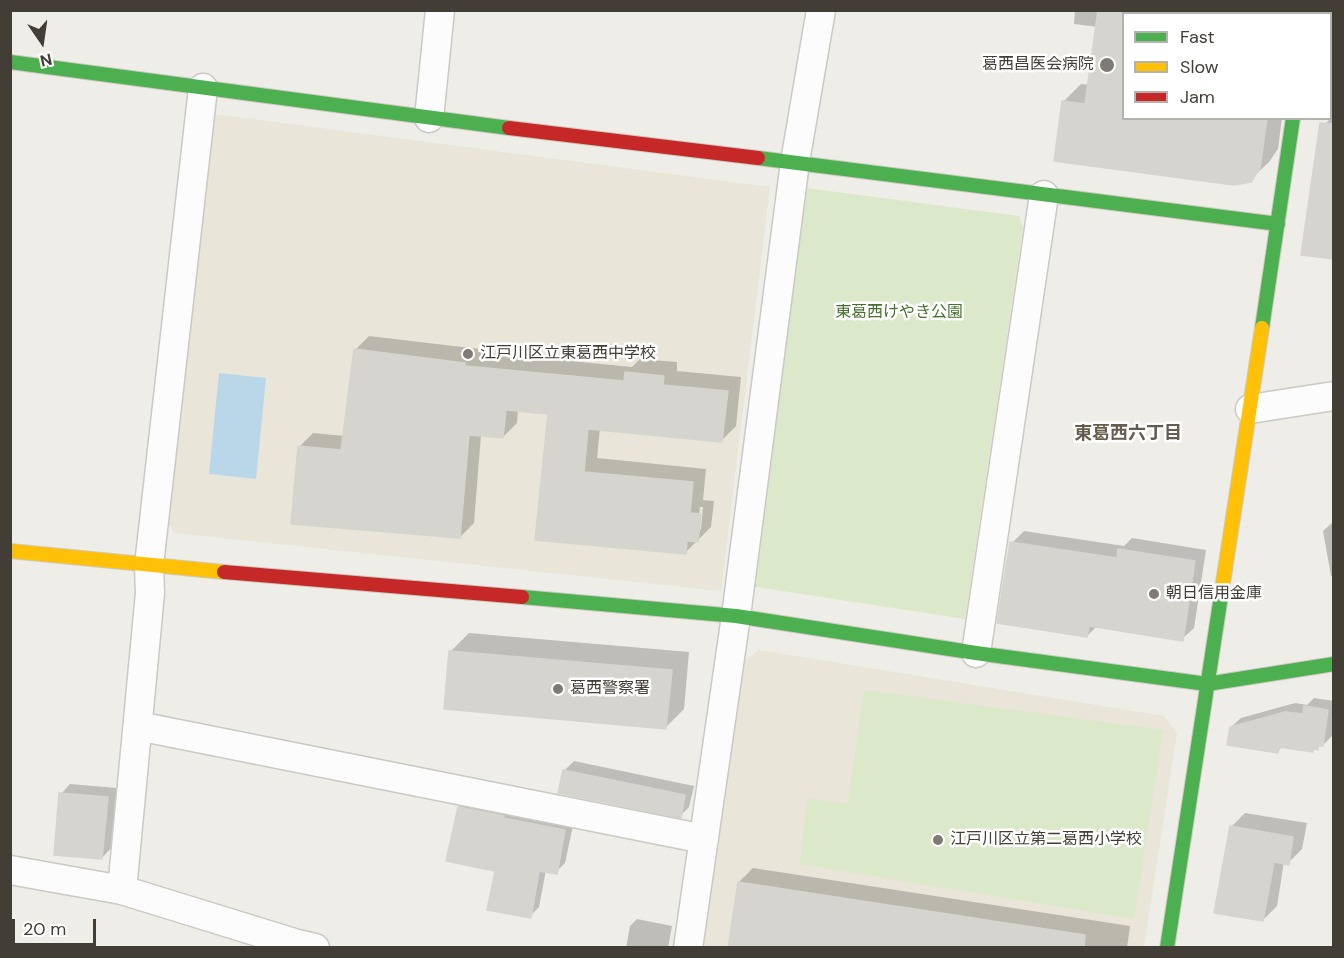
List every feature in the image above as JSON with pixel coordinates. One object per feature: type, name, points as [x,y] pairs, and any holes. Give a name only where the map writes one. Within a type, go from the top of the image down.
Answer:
[{"type":"street","points":[[429,117],[440,10]]},
{"type":"street","points":[[688,948],[736,616],[795,162],[821,10]]},
{"type":"street","points":[[10,62],[1278,224]]},
{"type":"street","points":[[122,890],[150,594],[149,565],[203,88]]},
{"type":"street","points":[[1167,948],[1293,120]]},
{"type":"street","points":[[976,653],[1044,195]]},
{"type":"street","points":[[1250,409],[1334,396]]},
{"type":"street","points":[[10,551],[736,616],[976,653],[1207,684],[1334,664]]},
{"type":"street","points":[[138,726],[704,839]]},
{"type":"street","points":[[10,870],[122,890],[301,946]]},
{"type":"shaded area","name":"江戸川区立東葛西中学校","points":[[214,114],[770,187],[721,591],[175,533],[166,521]]},
{"type":"shaded area","name":"江戸川区立第二葛西小学校","points":[[759,650],[1164,716],[1177,733],[1144,947],[698,948],[744,661]]},
{"type":"green space","name":"東葛西けやき公園","points":[[806,188],[1019,216],[1023,227],[965,619],[750,586]]},
{"type":"green space","points":[[864,690],[1163,730],[1134,919],[800,864],[807,799],[848,803]]},
{"type":"water","points":[[219,373],[266,378],[256,479],[209,474]]},
{"type":"building","name":"葛西昌医会病院","points":[[1098,10],[1124,10],[1122,12],[1122,120],[1267,120],[1260,168],[1251,182],[1234,185],[1054,161],[1062,101],[1085,104]]},
{"type":"building","points":[[1320,123],[1334,124],[1334,259],[1301,255]]},
{"type":"building","points":[[354,349],[465,363],[465,366],[624,381],[625,372],[664,376],[663,385],[728,391],[722,442],[588,429],[584,472],[693,482],[690,513],[701,514],[698,542],[687,541],[686,554],[535,540],[548,414],[506,410],[503,438],[469,435],[460,538],[291,524],[298,446],[341,450]]},
{"type":"building","points":[[1010,542],[1117,558],[1118,549],[1195,561],[1183,641],[1089,626],[1087,637],[997,623]]},
{"type":"building","name":"葛西警察署","points":[[449,651],[672,670],[666,729],[444,709]]},
{"type":"building","points":[[1304,706],[1328,710],[1323,746],[1318,746],[1318,750],[1313,749],[1313,752],[1279,747],[1278,753],[1227,745],[1230,727],[1285,712],[1303,714]]},
{"type":"building","points":[[563,770],[685,795],[681,818],[558,793]]},
{"type":"building","points":[[59,793],[108,797],[102,859],[54,855]]},
{"type":"building","points":[[458,807],[565,830],[557,874],[539,871],[531,918],[487,910],[495,871],[446,861]]},
{"type":"building","points":[[1230,826],[1293,837],[1289,865],[1274,862],[1263,921],[1214,913]]},
{"type":"building","points":[[738,882],[1085,935],[1084,948],[728,948]]},
{"type":"traffic: fast","points":[[10,62],[509,128]]},
{"type":"traffic: fast","points":[[1262,328],[1293,120]]},
{"type":"traffic: fast","points":[[758,158],[1278,224]]},
{"type":"traffic: fast","points":[[1167,948],[1223,583]]},
{"type":"traffic: fast","points":[[522,597],[736,616],[976,653],[1207,684],[1334,664]]},
{"type":"traffic: slow","points":[[1223,583],[1262,328]]},
{"type":"traffic: slow","points":[[10,551],[224,572]]},
{"type":"traffic: jam","points":[[509,128],[758,158]]},
{"type":"traffic: jam","points":[[224,572],[522,597]]},
{"type":"place","name":"葛西昌医会病院","points":[[1107,65]]},
{"type":"place","name":"江戸川区立東葛西中学校","points":[[468,354]]},
{"type":"place","name":"朝日信用金庫","points":[[1154,594]]},
{"type":"place","name":"葛西警察署","points":[[558,689]]},
{"type":"place","name":"江戸川区立第二葛西小学校","points":[[938,840]]},
{"type":"district","name":"東葛西六丁目","points":[[1128,434]]}]
